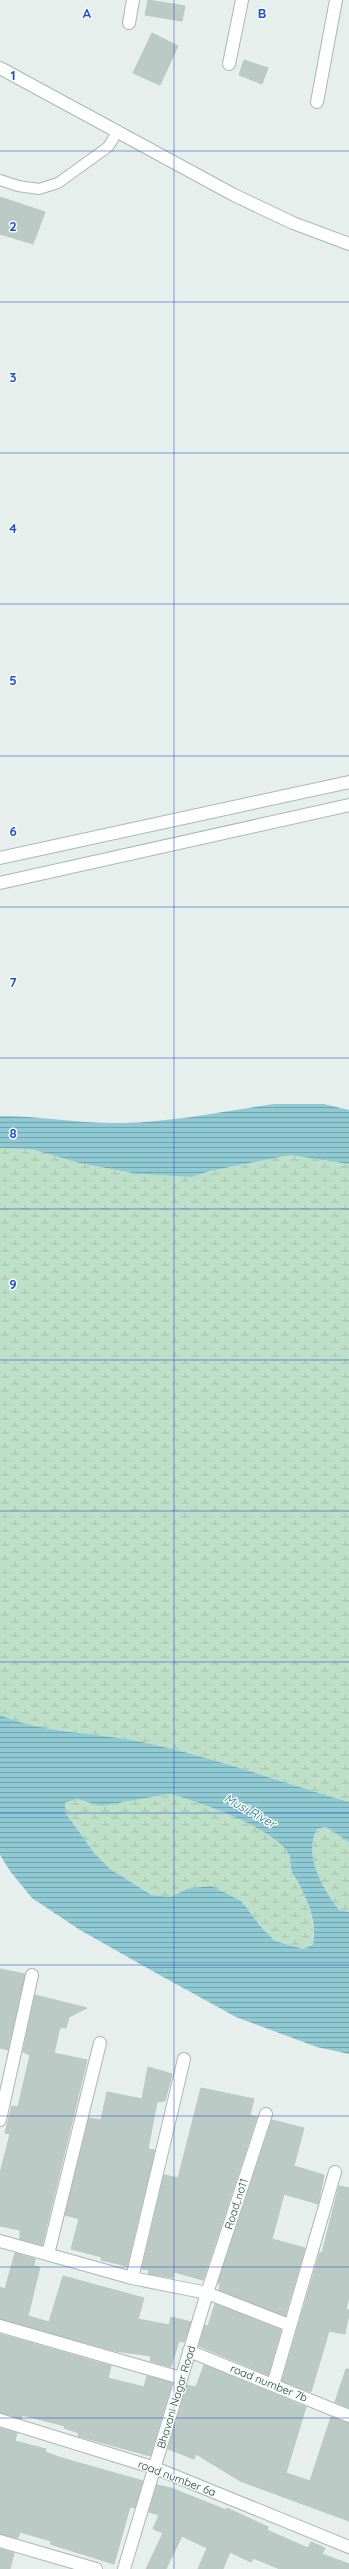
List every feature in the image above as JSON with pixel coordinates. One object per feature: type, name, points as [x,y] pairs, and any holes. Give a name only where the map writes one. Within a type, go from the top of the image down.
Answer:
[{"type":"street","points":[[129,23],[133,0]]},
{"type":"street","points":[[229,64],[242,0]]},
{"type":"street","points":[[317,102],[336,0]]},
{"type":"street","points":[[0,68],[118,131],[159,156],[263,209],[293,223],[349,244]]},
{"type":"street","points":[[0,858],[349,782]]},
{"type":"street","points":[[0,883],[349,805]]},
{"type":"street","points":[[0,2120],[32,1975]]},
{"type":"street","points":[[48,2254],[100,2043]]},
{"type":"street","points":[[132,2278],[184,2059]]},
{"type":"street","name":"Road,.no11","points":[[206,2293],[266,2114]]},
{"type":"street","points":[[273,2385],[289,2325],[335,2172]]},
{"type":"street","points":[[0,2241],[132,2278],[206,2293],[289,2325]]},
{"type":"street","name":"Bhavani Nagar Road","points":[[124,2569],[206,2293]]},
{"type":"street","points":[[0,2326],[181,2378]]},
{"type":"street","name":"road number 7b","points":[[189,2351],[349,2416]]},
{"type":"street","name":"road number 6a","points":[[0,2420],[155,2468],[349,2548]]},
{"type":"street","points":[[0,2541],[96,2569]]},
{"type":"lane","points":[[0,180],[18,186],[39,189],[58,183],[108,147],[118,131]]},
{"type":"green space","points":[[0,1148],[31,1149],[79,1163],[138,1174],[192,1177],[210,1171],[290,1155],[349,1164],[349,1802],[221,1762],[168,1748],[124,1739],[35,1726],[0,1715]]},
{"type":"green space","points":[[170,1794],[216,1809],[252,1825],[280,1844],[289,1854],[292,1871],[308,1904],[312,1919],[314,1935],[313,1943],[304,1949],[275,1941],[262,1928],[241,1901],[187,1889],[171,1898],[153,1895],[110,1869],[93,1853],[65,1812],[65,1803],[77,1799],[101,1806]]},
{"type":"green space","points":[[326,1827],[349,1842],[349,1912],[339,1910],[333,1902],[321,1882],[314,1861],[312,1850],[313,1839],[317,1829]]},
{"type":"water","points":[[274,1104],[324,1104],[349,1110],[349,1164],[290,1155],[210,1171],[192,1177],[138,1174],[79,1163],[31,1149],[0,1148],[0,1116],[122,1123],[160,1121]]},
{"type":"water","name":"Musi River","points":[[0,1715],[35,1726],[124,1739],[168,1748],[221,1762],[349,1802],[349,1842],[326,1827],[317,1829],[313,1839],[312,1850],[321,1882],[339,1910],[349,1912],[349,2054],[317,2047],[236,2017],[80,1930],[32,1898],[10,1871],[0,1855]],"holes":[[[170,1794],[216,1809],[252,1825],[280,1844],[289,1854],[292,1871],[302,1889],[311,1912],[314,1927],[313,1944],[304,1949],[275,1941],[262,1928],[241,1901],[211,1886],[187,1889],[171,1897],[152,1895],[110,1869],[94,1853],[65,1812],[65,1803],[77,1799],[101,1806]]]},
{"type":"building","points":[[148,0],[185,6],[182,21],[145,15]]},
{"type":"building","points":[[152,33],[178,46],[160,85],[133,73]]},
{"type":"building","points":[[244,60],[268,68],[262,84],[239,75]]},
{"type":"building","points":[[0,197],[45,212],[33,244],[0,234]]},
{"type":"building","points":[[0,1969],[25,1974],[8,2050],[0,2048]]},
{"type":"building","points":[[35,1995],[87,2008],[69,2017],[66,2028],[60,2027],[54,2053],[87,2060],[42,2245],[20,2239],[20,2230],[0,2226],[0,2173],[10,2134],[5,2133],[12,2106],[18,2107],[30,2055],[23,2052]]},
{"type":"building","points":[[148,2067],[172,2074],[165,2101],[157,2102],[148,2149],[155,2150],[127,2266],[101,2260],[102,2257],[71,2249],[79,2219],[65,2215],[89,2118],[101,2120],[107,2092],[142,2099]]},
{"type":"building","points":[[201,2088],[254,2099],[250,2115],[257,2117],[203,2280],[174,2272],[173,2278],[148,2274],[149,2270],[142,2269],[164,2175],[178,2178]]},
{"type":"building","points":[[272,2120],[304,2128],[294,2166],[324,2175],[318,2204],[284,2194],[272,2239],[305,2248],[285,2316],[219,2290],[220,2284],[218,2283]]},
{"type":"building","points":[[339,2186],[349,2188],[349,2297],[346,2309],[349,2310],[349,2314],[345,2334],[329,2331],[311,2392],[282,2381],[320,2252],[322,2253]]},
{"type":"building","points":[[15,2253],[35,2259],[34,2266],[40,2267],[28,2316],[49,2322],[63,2276],[144,2298],[138,2319],[169,2325],[171,2317],[191,2322],[184,2342],[179,2341],[171,2367],[150,2361],[151,2356],[115,2351],[0,2319],[0,2287],[5,2289]]},
{"type":"building","points":[[215,2304],[281,2330],[268,2375],[199,2346],[205,2325],[208,2326]]},
{"type":"building","points":[[0,2334],[111,2366],[108,2378],[144,2387],[147,2376],[172,2383],[150,2456],[78,2436],[79,2433],[64,2428],[65,2426],[22,2415],[21,2419],[0,2413]]},
{"type":"building","points":[[204,2365],[306,2407],[286,2473],[310,2481],[331,2417],[349,2423],[349,2521],[240,2481],[196,2454],[194,2459],[168,2449],[187,2385],[196,2387]]},
{"type":"building","points":[[346,2369],[349,2369],[349,2408],[335,2402]]},
{"type":"building","points":[[0,2428],[17,2433],[15,2441],[46,2449],[45,2452],[62,2458],[143,2481],[135,2508],[130,2507],[114,2564],[50,2544],[51,2541],[20,2532],[18,2538],[0,2534]]},
{"type":"building","points":[[157,2485],[171,2488],[226,2510],[227,2508],[268,2527],[267,2530],[308,2548],[311,2542],[325,2548],[322,2554],[349,2564],[349,2569],[280,2569],[253,2558],[251,2562],[230,2552],[223,2569],[198,2569],[207,2548],[182,2536],[166,2569],[146,2569],[163,2533],[153,2529],[159,2515],[149,2512]]},
{"type":"building","points":[[0,2549],[14,2553],[10,2569],[0,2569]]}]
